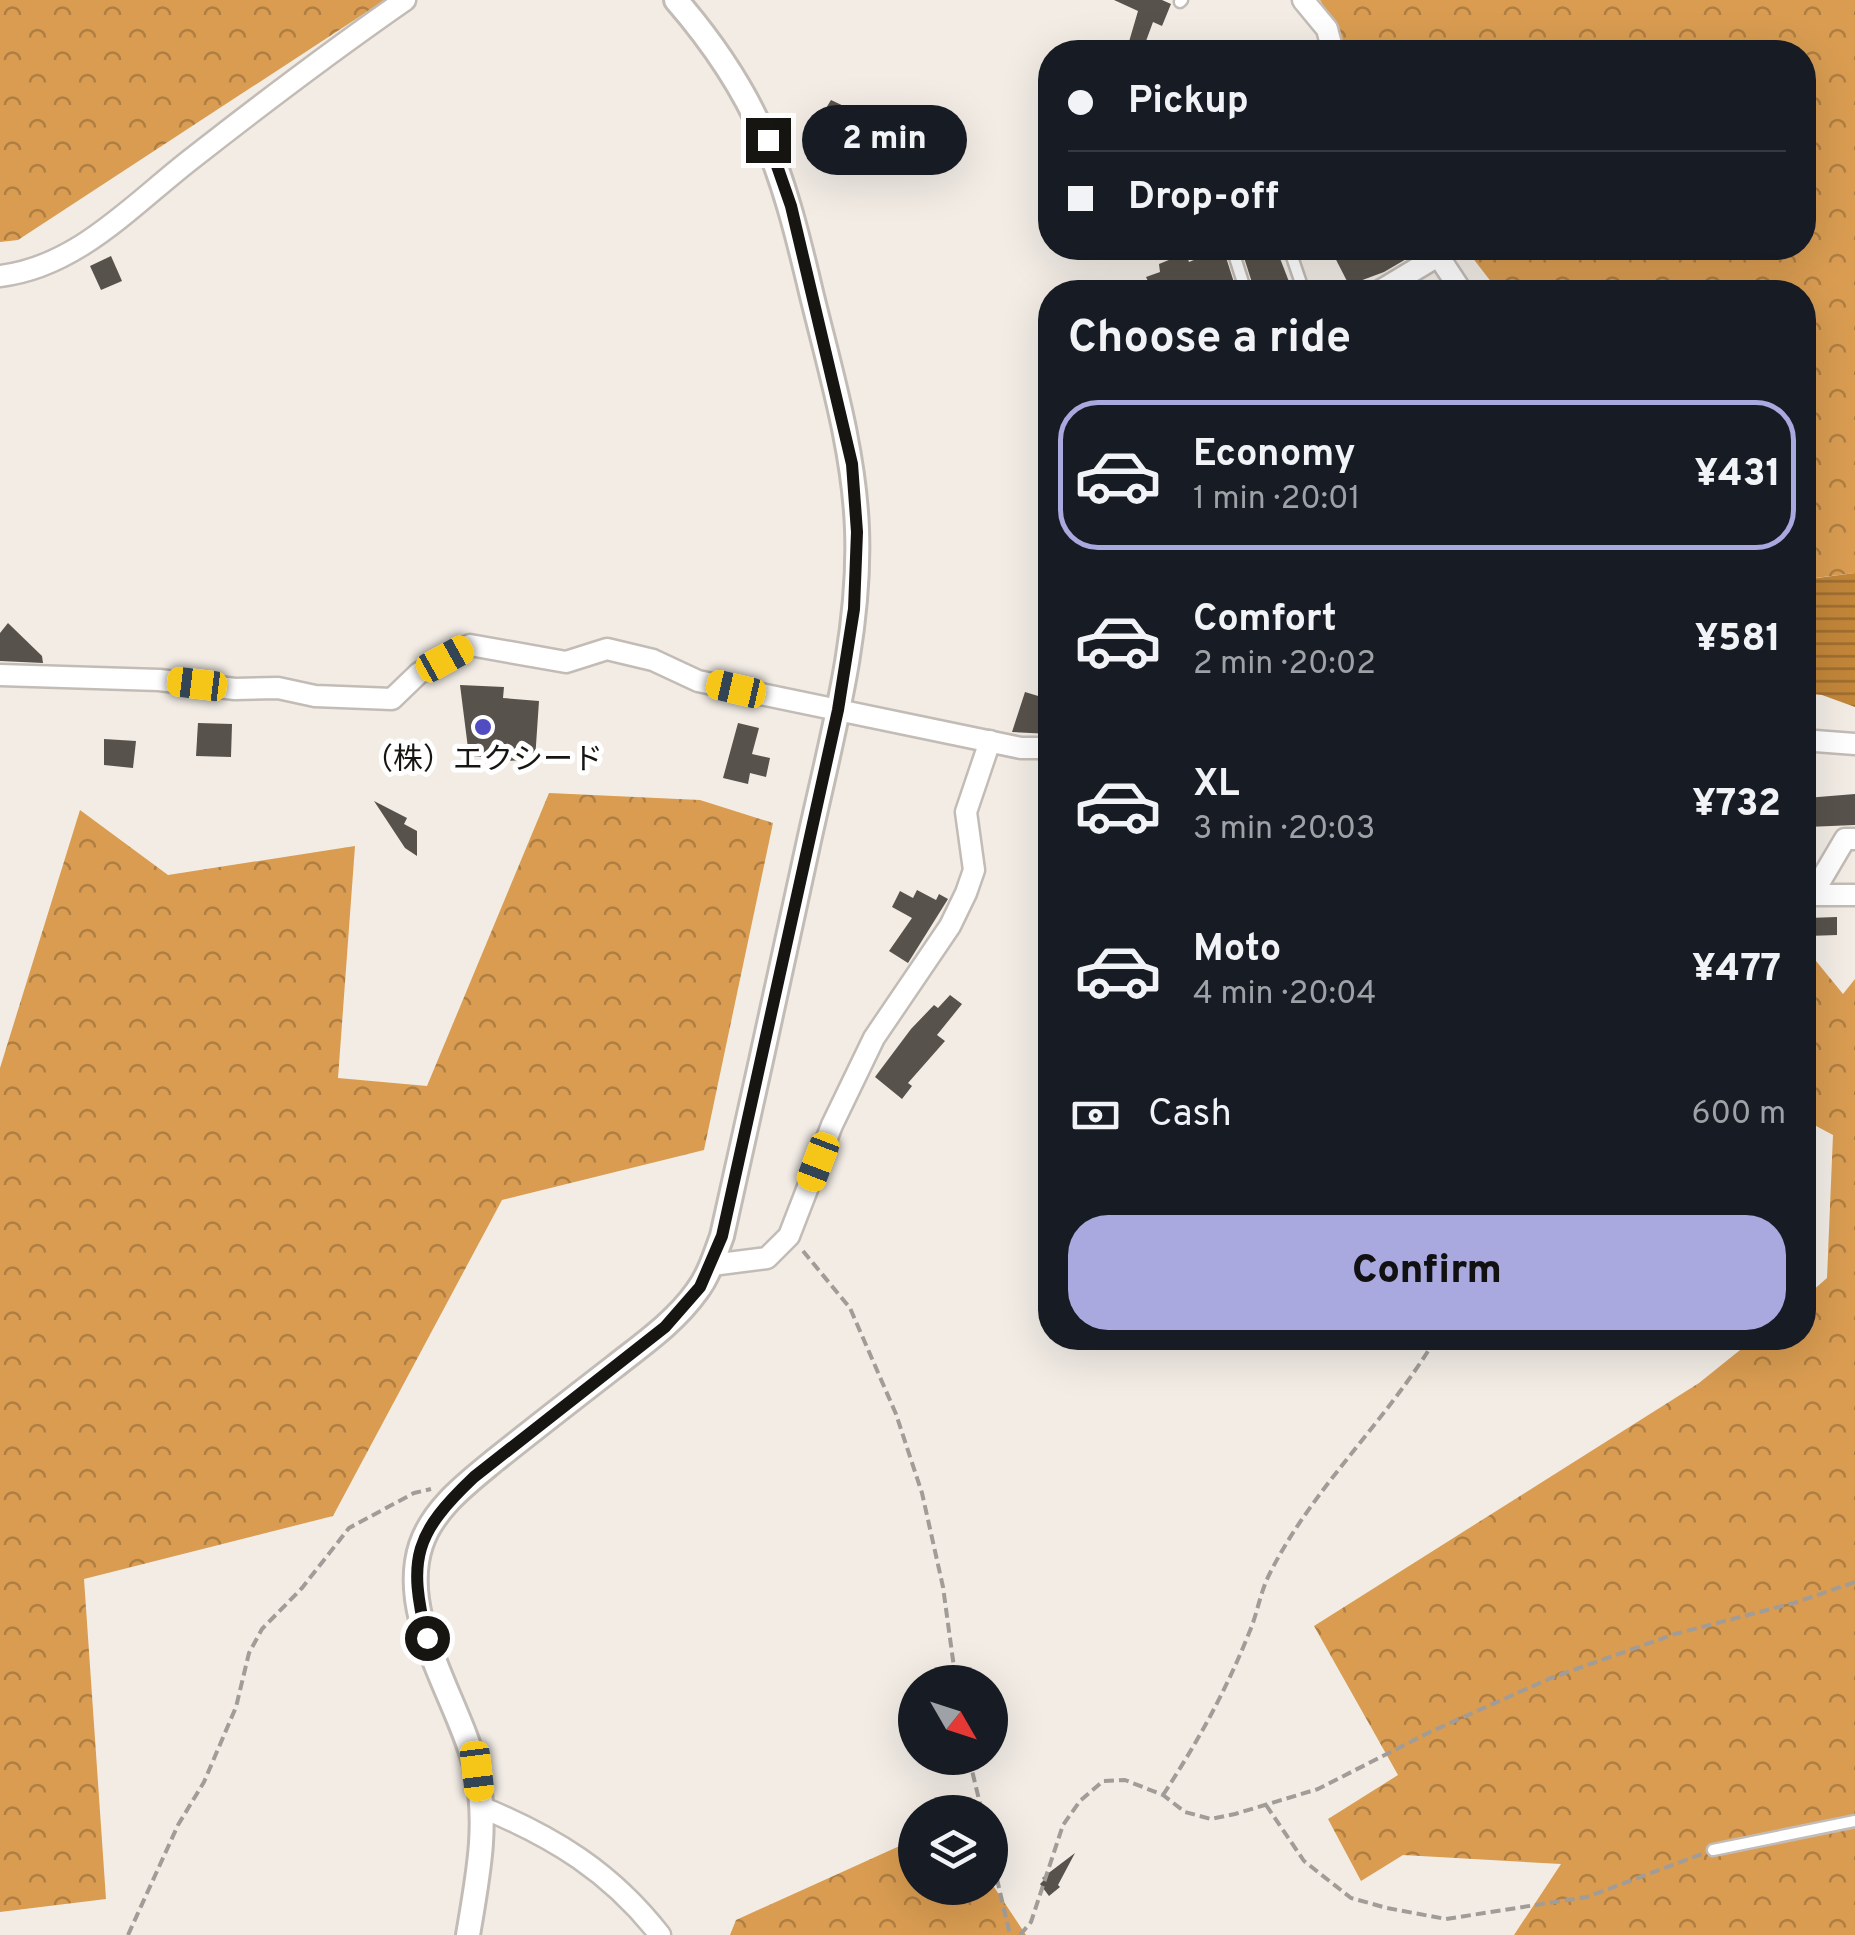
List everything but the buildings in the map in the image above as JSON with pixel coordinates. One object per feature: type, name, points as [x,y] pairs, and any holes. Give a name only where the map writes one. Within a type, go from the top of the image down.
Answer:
[{"type":"street","points":[[0,276],[28,272],[72,254],[196,155],[405,0]]},
{"type":"street","points":[[468,1935],[482,1844],[477,1771],[427,1638],[416,1577],[419,1549],[427,1529],[448,1502],[474,1477],[665,1327],[700,1287],[712,1265],[722,1236],[838,710],[854,609],[857,532],[852,464],[791,206],[768,140],[743,89],[711,40],[676,0]]},
{"type":"street","points":[[1303,0],[1327,30],[1330,40]]},
{"type":"street","points":[[1395,280],[1424,260]]},
{"type":"street","points":[[0,674],[159,680],[235,689],[278,688],[314,696],[392,699],[420,673],[470,645],[566,662],[606,649],[653,660],[698,680],[990,742],[1038,748]]},
{"type":"street","points":[[1816,741],[1855,744]]},
{"type":"street","points":[[712,1265],[768,1258],[790,1236],[832,1126],[874,1038],[950,926],[966,894],[974,870],[966,812],[990,742]]},
{"type":"street","points":[[1816,888],[1845,838],[1855,839]]},
{"type":"street","points":[[1816,895],[1855,895]]},
{"type":"street","points":[[481,1807],[532,1828],[582,1859],[632,1900],[660,1935]]},
{"type":"lane","points":[[1713,1850],[1855,1821]]},
{"type":"path","points":[[790,1236],[850,1308],[896,1414],[922,1493],[943,1587],[954,1665]]},
{"type":"path","points":[[1163,1795],[1205,1730],[1250,1631],[1268,1577],[1310,1508],[1428,1350]]},
{"type":"path","points":[[128,1935],[178,1825],[204,1782],[236,1707],[249,1653],[262,1629],[302,1588],[349,1528],[414,1493],[474,1477]]},
{"type":"path","points":[[1020,1935],[1031,1922],[1063,1824],[1103,1781],[1125,1780],[1163,1795],[1184,1812],[1210,1819],[1266,1805],[1318,1789],[1430,1732],[1551,1678],[1675,1634],[1794,1603],[1855,1582]]},
{"type":"path","points":[[1266,1805],[1304,1861],[1352,1898],[1446,1919],[1587,1897],[1713,1850]]},
{"type":"path","points":[[1003,1905],[1010,1935]]},
{"type":"green space","points":[[0,0],[385,0],[18,240],[0,242]]},
{"type":"green space","points":[[1320,0],[1855,0],[1855,573],[1816,578],[1816,280],[1490,280],[1474,260],[1816,260],[1816,40],[1342,40]]},
{"type":"green space","points":[[549,793],[700,800],[773,823],[704,1150],[502,1200],[333,1516],[84,1579],[106,1899],[0,1912],[0,1068],[80,810],[168,875],[355,846],[338,1078],[427,1086]]},
{"type":"green space","points":[[1816,961],[1843,994],[1855,979],[1855,1935],[1514,1935],[1561,1864],[1403,1855],[1361,1881],[1328,1819],[1398,1775],[1314,1626],[1699,1383],[1740,1350],[1816,1350],[1816,1288],[1827,1278],[1833,1135],[1816,1126]]},
{"type":"green space","points":[[898,1847],[898,1905],[1006,1905],[1026,1935],[730,1935],[736,1920]]},
{"type":"shaded area","points":[[1855,573],[1855,707],[1816,694],[1816,578]]},
{"type":"place","name":"（株）エクシード","points":[[483,727]]},
{"type":"route","points":[[427,1638],[416,1577],[419,1549],[427,1529],[474,1477],[665,1327],[700,1287],[722,1236],[838,710],[854,609],[857,532],[852,464],[791,206],[768,140]]}]
